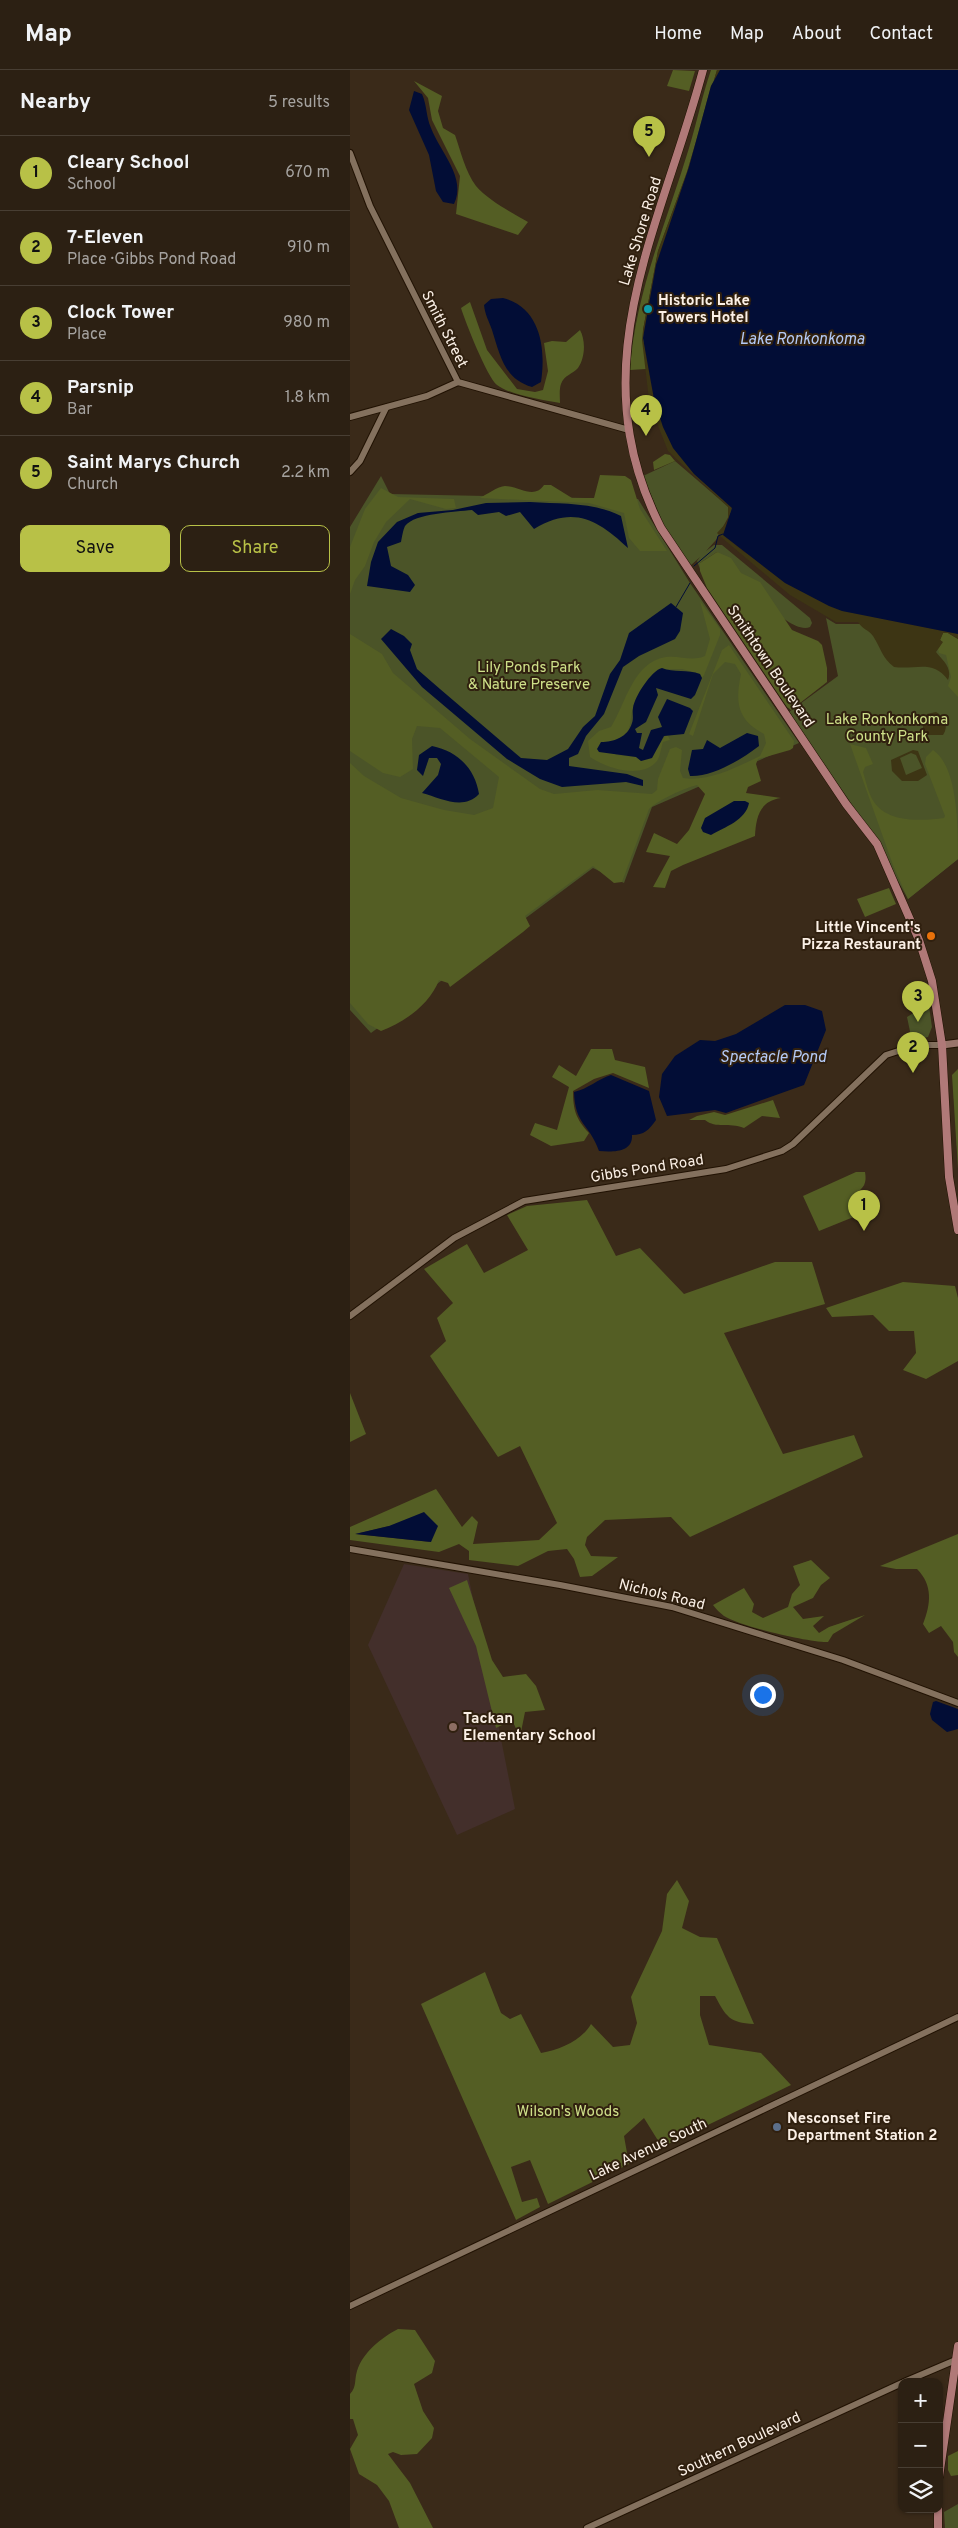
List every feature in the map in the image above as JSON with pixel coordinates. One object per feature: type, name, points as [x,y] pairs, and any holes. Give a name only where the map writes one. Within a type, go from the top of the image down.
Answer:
[{"type":"main road","name":"Lake Shore Road","points":[[630,314],[661,204],[689,124],[703,70]]},
{"type":"main road","name":"Smithtown Boulevard","points":[[630,314],[625,373],[629,430],[646,498],[661,528],[846,804],[877,844],[900,892],[927,962],[932,981],[942,1045],[949,1177],[958,1230]]},
{"type":"main road","points":[[942,1045],[958,1044]]},
{"type":"main road","points":[[940,2468],[958,2346]]},
{"type":"main road","points":[[938,2513],[938,2528]]},
{"type":"street","name":"Smith Street","points":[[350,153],[370,206],[458,382],[629,430]]},
{"type":"street","points":[[350,416],[427,396],[458,382]]},
{"type":"street","points":[[350,472],[360,461],[386,408]]},
{"type":"street","name":"Gibbs Pond Road","points":[[350,1316],[454,1238],[524,1201],[726,1169],[782,1151],[793,1144],[886,1055],[917,1045],[942,1045]]},
{"type":"street","name":"Nichols Road","points":[[350,1549],[560,1585],[672,1607],[843,1660],[958,1703]]},
{"type":"street","name":"Lake Avenue South","points":[[350,2306],[958,2017]]},
{"type":"street","name":"Southern Boulevard","points":[[913,2378],[957,2360]]},
{"type":"street","name":"Southern Boulevard","points":[[588,2528],[898,2384]]},
{"type":"shaded area","name":"Tackan Elementary School","points":[[404,1564],[468,1574],[515,1809],[457,1835],[368,1645]]},
{"type":"green space","points":[[673,70],[695,71],[689,91],[667,86]]},
{"type":"green space","points":[[711,70],[717,70],[687,172],[658,251],[643,330],[646,369],[630,370],[633,341],[645,285],[689,148]]},
{"type":"green space","points":[[414,81],[442,96],[438,111],[443,128],[455,135],[466,168],[476,186],[494,201],[528,222],[518,235],[456,214],[460,176],[432,120],[428,98]]},
{"type":"green space","points":[[470,302],[487,350],[517,389],[535,392],[543,390],[548,371],[544,343],[552,341],[566,342],[580,330],[584,344],[582,359],[578,368],[562,381],[560,403],[518,394],[497,385],[482,361],[461,308]]},
{"type":"green space","points":[[665,454],[670,455],[675,461],[654,470],[653,462]]},
{"type":"green space","points":[[675,461],[732,510],[716,540],[706,551],[714,545],[722,545],[810,618],[812,623],[810,627],[800,627],[788,622],[775,612],[717,552],[700,563],[700,569],[697,561],[700,557],[690,566],[664,525],[643,476]]},
{"type":"green space","points":[[600,475],[625,476],[631,480],[640,509],[667,551],[640,551],[629,538],[624,513],[589,503],[480,498],[502,486],[531,492],[540,489],[544,485],[551,485],[572,498],[594,498]]},
{"type":"green space","name":"Lily Ponds Park & Nature Preserve","points":[[381,476],[390,494],[638,499],[690,583],[799,743],[652,807],[624,883],[593,868],[371,1033],[350,1010],[350,527]]},
{"type":"green space","points":[[381,488],[398,497],[454,499],[456,508],[446,509],[410,499],[386,522],[374,542],[365,566],[355,580],[350,594],[350,547],[365,509]]},
{"type":"green space","points":[[717,552],[731,558],[741,573],[760,582],[792,630],[818,641],[822,645],[827,668],[827,682],[791,710],[787,707],[707,588],[700,571],[700,563]]},
{"type":"green space","points":[[700,601],[720,629],[720,635],[702,678],[700,674],[682,669],[658,669],[645,685],[635,702],[627,733],[606,742],[616,755],[636,757],[641,761],[652,758],[667,734],[670,740],[663,742],[657,761],[650,767],[633,771],[614,768],[590,757],[588,741],[599,731],[611,727],[632,685],[646,667],[655,660],[666,657],[700,658],[705,656],[710,639]]},
{"type":"green space","name":"Lake Ronkonkoma County Park","points":[[826,618],[836,624],[870,624],[937,643],[958,663],[958,859],[908,899],[870,831],[789,712],[838,676]]},
{"type":"green space","points":[[943,633],[948,633],[958,639],[958,697],[948,686],[951,677],[946,655],[939,653],[938,649],[942,642],[940,640]]},
{"type":"green space","points":[[350,634],[382,654],[393,673],[470,739],[540,789],[554,794],[597,790],[652,794],[657,790],[658,779],[670,749],[676,747],[682,750],[680,771],[683,778],[693,779],[713,776],[760,756],[766,743],[764,734],[748,723],[740,709],[738,693],[741,674],[735,664],[725,662],[713,674],[693,736],[689,734],[722,650],[729,645],[794,741],[793,748],[790,750],[758,759],[756,764],[761,781],[748,787],[746,793],[781,798],[768,803],[760,811],[756,823],[755,836],[671,871],[665,888],[653,887],[670,856],[646,852],[654,833],[677,844],[689,830],[705,794],[697,785],[659,802],[649,809],[622,882],[614,883],[593,866],[525,916],[530,926],[523,932],[450,987],[448,983],[439,980],[430,997],[416,1011],[399,1023],[381,1031],[368,1024],[350,1003],[350,763],[364,776],[401,798],[444,810],[474,815],[493,808],[499,777],[440,728],[417,726],[412,739],[413,769],[400,777],[383,773],[350,751]]},
{"type":"green space","points":[[850,744],[866,748],[873,764],[865,767],[863,772],[870,795],[880,809],[888,814],[916,820],[944,818],[945,816],[925,764],[926,757],[933,750],[941,758],[952,783],[957,814],[958,859],[908,899],[893,865]]},
{"type":"green space","points":[[889,888],[896,904],[865,917],[857,899]]},
{"type":"green space","points":[[927,992],[932,1027],[928,1037],[912,1041],[907,1017],[920,1009]]},
{"type":"green space","points":[[591,1049],[612,1049],[615,1060],[645,1067],[649,1088],[613,1073],[594,1079],[573,1091],[576,1114],[589,1133],[584,1141],[551,1146],[530,1135],[535,1123],[557,1130],[569,1087],[552,1077],[559,1065],[576,1076]]},
{"type":"green space","points":[[958,1069],[958,1169],[952,1075]]},
{"type":"green space","points":[[773,1100],[780,1118],[762,1116],[744,1128],[733,1125],[718,1125],[705,1120],[689,1120],[714,1112],[725,1115]]},
{"type":"green space","points":[[856,1172],[865,1172],[866,1176],[861,1190],[855,1194],[861,1214],[819,1231],[803,1196]]},
{"type":"green space","points":[[587,1200],[616,1256],[640,1248],[684,1294],[775,1262],[812,1262],[825,1304],[724,1333],[783,1454],[854,1435],[863,1457],[690,1537],[671,1517],[605,1520],[587,1537],[585,1545],[591,1556],[618,1557],[592,1576],[580,1577],[574,1559],[567,1549],[548,1551],[518,1566],[469,1560],[469,1551],[459,1544],[439,1552],[350,1540],[350,1527],[436,1489],[462,1527],[472,1516],[478,1522],[473,1544],[539,1540],[557,1523],[520,1446],[498,1457],[430,1356],[446,1341],[437,1318],[453,1303],[424,1269],[467,1244],[484,1273],[528,1250],[507,1215],[527,1206]],"holes":[[[389,1526],[431,1542],[356,1534]]]},
{"type":"green space","points":[[903,1282],[955,1286],[958,1298],[958,1361],[926,1379],[903,1370],[916,1353],[914,1331],[889,1331],[873,1315],[832,1317],[826,1308]]},
{"type":"green space","points":[[350,1393],[366,1434],[350,1442]]},
{"type":"green space","points":[[958,1534],[958,1657],[954,1652],[953,1642],[941,1626],[929,1633],[923,1624],[928,1609],[929,1595],[926,1582],[917,1569],[896,1569],[880,1566]]},
{"type":"green space","points":[[811,1560],[830,1578],[821,1585],[813,1598],[793,1607],[803,1619],[824,1616],[813,1626],[819,1633],[829,1627],[865,1615],[833,1634],[828,1642],[791,1637],[759,1629],[724,1616],[713,1605],[744,1588],[754,1604],[752,1612],[763,1618],[788,1607],[792,1594],[800,1585],[793,1566]]},
{"type":"green space","points":[[467,1580],[492,1660],[503,1677],[526,1674],[536,1686],[545,1710],[525,1712],[520,1737],[512,1720],[496,1728],[476,1646],[449,1588]]},
{"type":"green space","name":"Wilson's Woods","points":[[677,1880],[689,1901],[682,1928],[700,1937],[717,1938],[754,2024],[739,2022],[729,2017],[715,1996],[700,1996],[700,2015],[709,2045],[761,2053],[791,2085],[662,2147],[644,2118],[624,2136],[629,2164],[548,2204],[530,2160],[511,2167],[522,2202],[537,2198],[540,2207],[516,2220],[421,2004],[485,1972],[501,2013],[510,2019],[521,2014],[541,2053],[570,2043],[582,2035],[591,2024],[613,2047],[630,2045],[637,2023],[631,1997],[662,1931],[667,1894]]},
{"type":"green space","points":[[398,2329],[415,2330],[435,2361],[432,2373],[414,2384],[423,2411],[434,2428],[432,2438],[417,2454],[401,2455],[393,2452],[388,2454],[410,2483],[433,2528],[399,2528],[389,2501],[377,2485],[359,2474],[350,2449],[358,2435],[353,2419],[350,2419],[350,2394],[357,2371],[373,2346]]},
{"type":"green space","points":[[958,2451],[958,2475],[951,2476],[948,2470],[948,2456]]},
{"type":"green space","points":[[958,2504],[958,2528],[945,2528],[944,2512]]},
{"type":"sand","points":[[717,70],[720,70],[714,81]]},
{"type":"sand","points":[[714,81],[695,143],[711,86]]},
{"type":"sand","points":[[695,143],[689,167],[656,265],[643,338],[652,389],[663,427],[704,482],[732,508],[728,520],[728,507],[668,451],[655,418],[653,401],[649,400],[642,340],[658,251],[687,172]]},
{"type":"sand","points":[[727,522],[723,535],[744,552],[873,617],[958,634],[958,639],[948,633],[943,633],[940,640],[943,642],[936,652],[948,667],[948,680],[930,667],[894,667],[884,656],[876,640],[858,622],[836,622],[790,595],[717,533]]},
{"type":"sand","points":[[936,712],[942,716],[945,722],[945,732],[943,735],[927,735],[923,732],[923,719],[927,714]]},
{"type":"sand","points":[[913,750],[918,751],[927,775],[918,781],[902,781],[892,771],[891,760]],"holes":[[[911,753],[916,755],[922,768],[906,775],[900,758]]]},
{"type":"water","name":"Lake Ronkonkoma","points":[[720,70],[958,70],[958,634],[842,611],[785,583],[723,535],[732,508],[694,474],[673,448],[663,427],[654,399],[643,338],[656,265],[689,167],[711,86]]},
{"type":"water","points":[[414,91],[422,94],[431,128],[455,175],[457,194],[454,204],[443,202],[436,191],[429,155],[409,110]]},
{"type":"water","points":[[503,298],[516,303],[526,311],[538,331],[543,356],[541,382],[532,387],[515,378],[504,365],[486,315],[484,305],[491,299]]},
{"type":"water","points":[[530,502],[588,506],[610,511],[621,516],[628,548],[596,523],[585,519],[561,518],[534,529],[520,512],[506,516],[499,512],[478,515],[472,510],[436,514],[417,518],[410,522],[405,526],[401,542],[387,547],[391,566],[408,575],[415,585],[410,592],[367,586],[371,562],[378,542],[397,522],[418,513],[453,510],[486,503]]},
{"type":"water","points":[[671,603],[683,613],[680,631],[675,639],[639,656],[623,667],[604,714],[586,736],[578,754],[569,758],[569,766],[627,774],[643,780],[643,786],[626,782],[562,787],[540,779],[507,759],[422,687],[381,639],[391,629],[404,636],[412,644],[410,650],[417,669],[440,689],[521,758],[547,760],[568,749],[583,727],[595,716],[610,674],[620,660],[629,633]]},
{"type":"water","points":[[662,668],[700,674],[702,678],[695,695],[691,699],[656,688],[658,695],[646,722],[635,729],[637,733],[642,733],[639,748],[643,750],[651,730],[662,727],[658,717],[667,699],[693,711],[684,734],[664,736],[652,758],[641,761],[636,757],[599,752],[597,749],[601,742],[620,738],[630,728],[633,721],[634,703],[640,691],[653,674]]},
{"type":"water","points":[[747,733],[758,736],[759,746],[744,757],[717,771],[699,776],[690,776],[688,769],[692,750],[703,749],[707,740],[720,748]]},
{"type":"water","points":[[432,746],[449,752],[463,762],[473,776],[479,794],[466,802],[452,802],[422,793],[438,775],[441,764],[437,758],[429,758],[423,776],[417,770],[419,755]]},
{"type":"water","points":[[734,801],[749,803],[744,814],[728,826],[711,835],[703,832],[701,828],[705,818]]},
{"type":"water","name":"Spectacle Pond","points":[[785,1005],[805,1005],[822,1011],[826,1030],[804,1085],[726,1113],[715,1110],[667,1116],[659,1097],[662,1074],[675,1056],[700,1040],[715,1041],[736,1034]]},
{"type":"water","points":[[611,1075],[649,1091],[656,1120],[646,1131],[632,1135],[629,1145],[625,1148],[615,1151],[599,1151],[577,1111],[574,1092]]},
{"type":"water","points":[[424,1512],[438,1526],[431,1542],[355,1534],[389,1526]]},
{"type":"water","points":[[936,1701],[958,1709],[958,1729],[947,1732],[932,1720],[930,1714],[933,1702]]},
{"type":"waterway","points":[[694,566],[715,548],[718,536],[723,534]]},
{"type":"waterway","points":[[676,607],[690,583]]},
{"type":"place","name":"Saint Marys Church","points":[[649,157]]},
{"type":"place","name":"Historic Lake Towers Hotel","points":[[648,309]]},
{"type":"place","name":"Parsnip","points":[[646,436]]},
{"type":"place","name":"Little Vincent's Pizza Restaurant","points":[[931,936]]},
{"type":"place","name":"Clock Tower","points":[[918,1022]]},
{"type":"place","name":"7-Eleven","points":[[913,1073]]},
{"type":"place","name":"Cleary School","points":[[864,1231]]},
{"type":"place","name":"Tackan Elementary School","points":[[453,1727]]},
{"type":"place","name":"Nesconset Fire Department Station 2","points":[[777,2127]]}]
